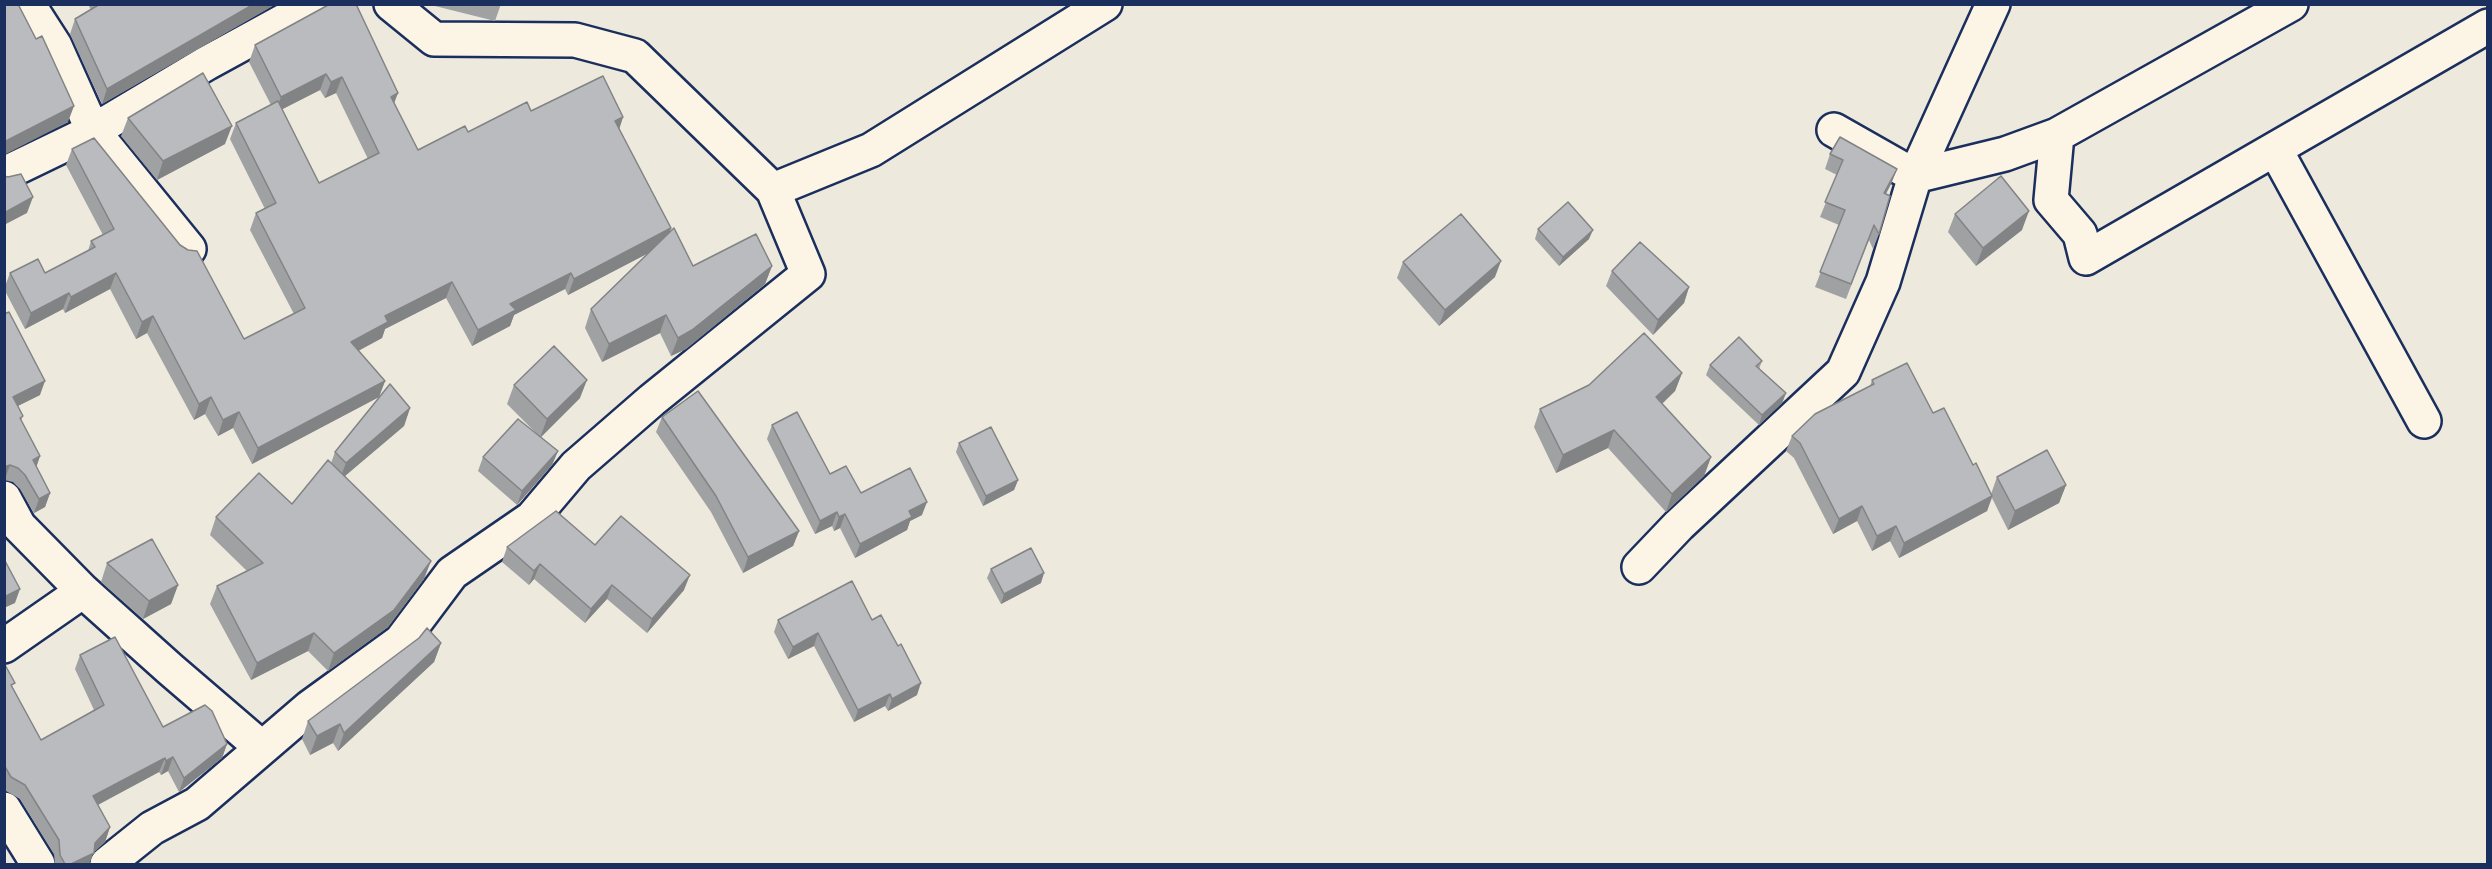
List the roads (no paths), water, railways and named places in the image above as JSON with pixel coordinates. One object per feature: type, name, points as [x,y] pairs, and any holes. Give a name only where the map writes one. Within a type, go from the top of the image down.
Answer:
[{"type":"street","points":[[28,4],[55,46],[93,131],[189,249]]},
{"type":"street","points":[[4,174],[93,131],[207,63],[315,4]]},
{"type":"street","points":[[107,864],[152,828],[197,804],[310,707],[401,641],[452,573],[532,518],[576,466],[678,378],[808,274],[773,190],[635,56],[576,40],[434,39],[392,4]]},
{"type":"street","points":[[773,190],[871,150],[1105,4]]},
{"type":"street","points":[[1639,567],[1678,525],[1843,372],[1883,282],[1915,176],[1993,4]]},
{"type":"street","points":[[1834,130],[1915,176],[2005,154],[2057,135],[2291,4]]},
{"type":"street","points":[[2057,135],[2051,200],[2080,234],[2086,258],[2487,26]]},
{"type":"street","points":[[2276,149],[2424,421]]},
{"type":"street","points":[[4,498],[19,526],[83,591],[262,748]]},
{"type":"street","points":[[4,646],[83,591]]},
{"type":"street","points":[[4,809],[38,864]]}]
